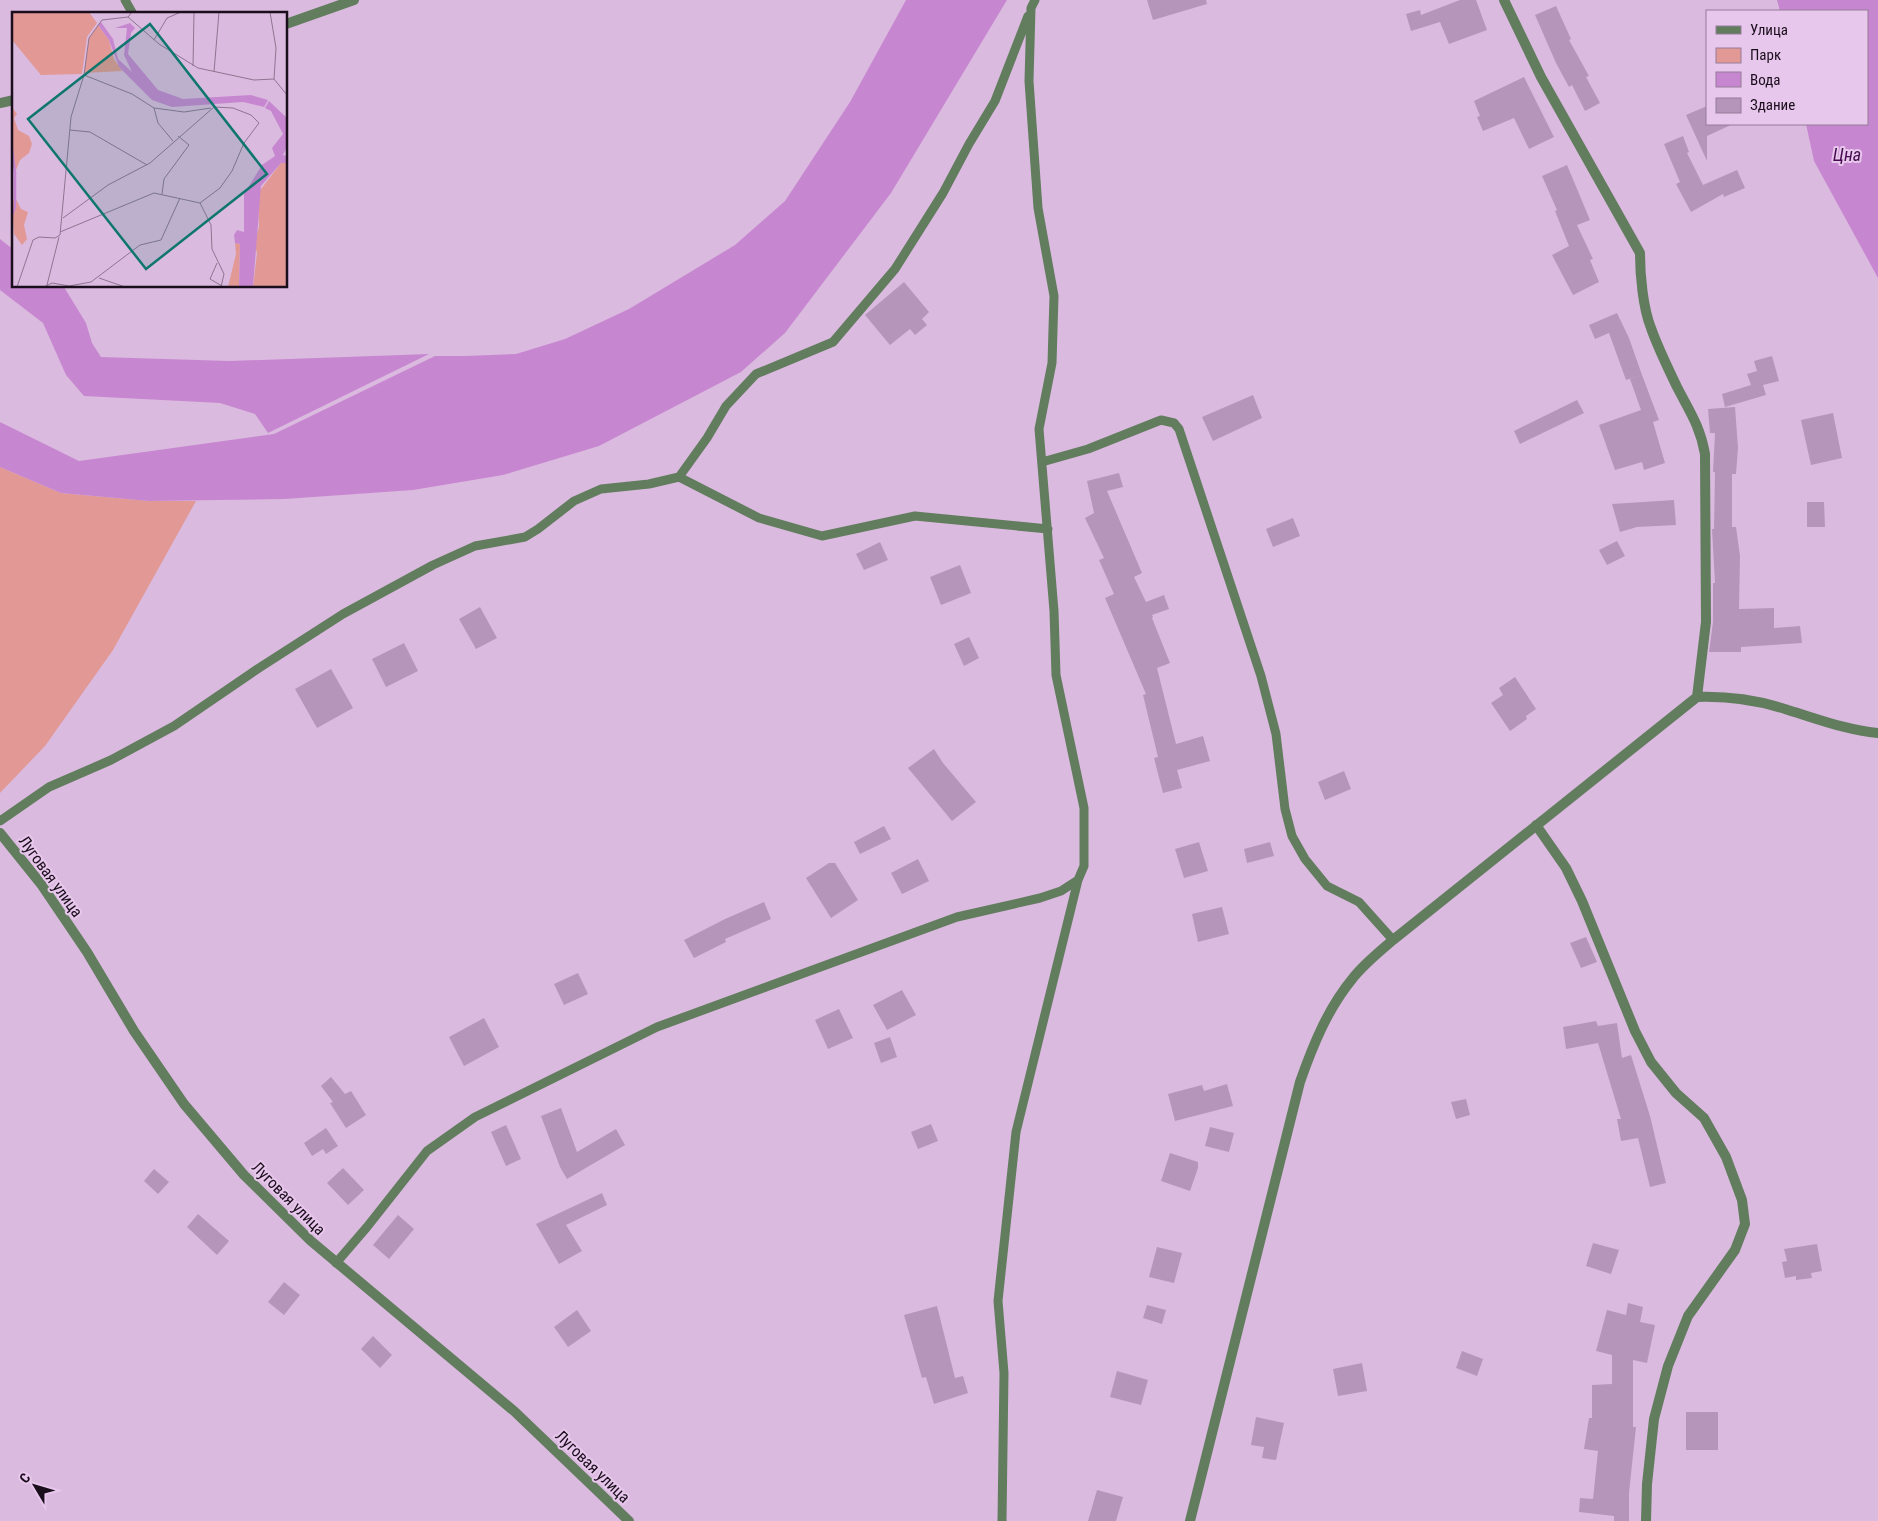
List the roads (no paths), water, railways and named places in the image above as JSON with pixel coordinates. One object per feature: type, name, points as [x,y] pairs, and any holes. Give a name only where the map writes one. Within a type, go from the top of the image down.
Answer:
[{"type":"street","points":[[288,23],[354,0]]},
{"type":"street","points":[[1504,0],[1541,78],[1640,253],[1640,272],[1650,326],[1678,389],[1697,422],[1703,440],[1705,454],[1706,622],[1696,697]]},
{"type":"street","points":[[1190,1521],[1300,1082],[1310,1054],[1336,1000],[1354,976],[1393,940],[1696,697],[1726,696],[1754,701],[1787,709],[1835,726],[1876,733]]},
{"type":"street","points":[[1536,825],[1566,868],[1635,1031],[1652,1062],[1676,1093],[1704,1118],[1726,1157],[1742,1200],[1745,1224],[1735,1250],[1688,1316],[1668,1366],[1654,1419],[1647,1484],[1646,1521]]},
{"type":"street","name":"Луговая улица","points":[[0,833],[41,884],[87,952],[134,1031],[184,1104],[244,1175],[311,1242],[514,1411],[629,1521]]},
{"type":"lane","points":[[125,0],[132,12]]},
{"type":"lane","points":[[1002,1521],[1004,1373],[998,1301],[1016,1132],[1078,880],[1084,866],[1084,808],[1056,675],[1054,611],[1039,428],[1052,363],[1054,296],[1037,199],[1029,81],[1033,4]]},
{"type":"lane","points":[[679,477],[726,406],[756,374],[833,342],[895,269],[943,193],[995,101],[1033,4]]},
{"type":"lane","points":[[1042,462],[1088,449],[1161,420],[1174,423],[1179,429],[1261,676],[1276,734],[1285,809],[1292,836],[1305,859],[1327,886],[1359,902],[1393,940]]},
{"type":"lane","points":[[0,821],[49,787],[111,760],[174,726],[343,614],[433,564],[475,546],[525,537],[574,501],[601,489],[649,484],[679,477],[759,518],[822,536],[915,516],[1048,529]]},
{"type":"lane","points":[[336,1263],[427,1151],[475,1117],[657,1027],[957,917],[1040,898],[1061,891],[1078,880]]},
{"type":"water","points":[[906,0],[1007,0],[891,193],[785,333],[741,372],[599,446],[503,475],[413,490],[285,499],[149,501],[61,493],[0,467],[0,422],[79,461],[274,434],[435,356],[516,354],[565,339],[629,309],[735,245],[785,201],[850,102]]},
{"type":"water","name":"Цна","points":[[1777,0],[1878,0],[1878,278],[1814,161],[1806,125],[1868,125],[1868,10],[1780,10]]},
{"type":"water","points":[[0,239],[12,248],[12,288],[65,288],[86,323],[92,343],[101,357],[229,361],[429,354],[268,433],[255,414],[220,403],[84,396],[66,375],[43,323],[0,290]]}]
